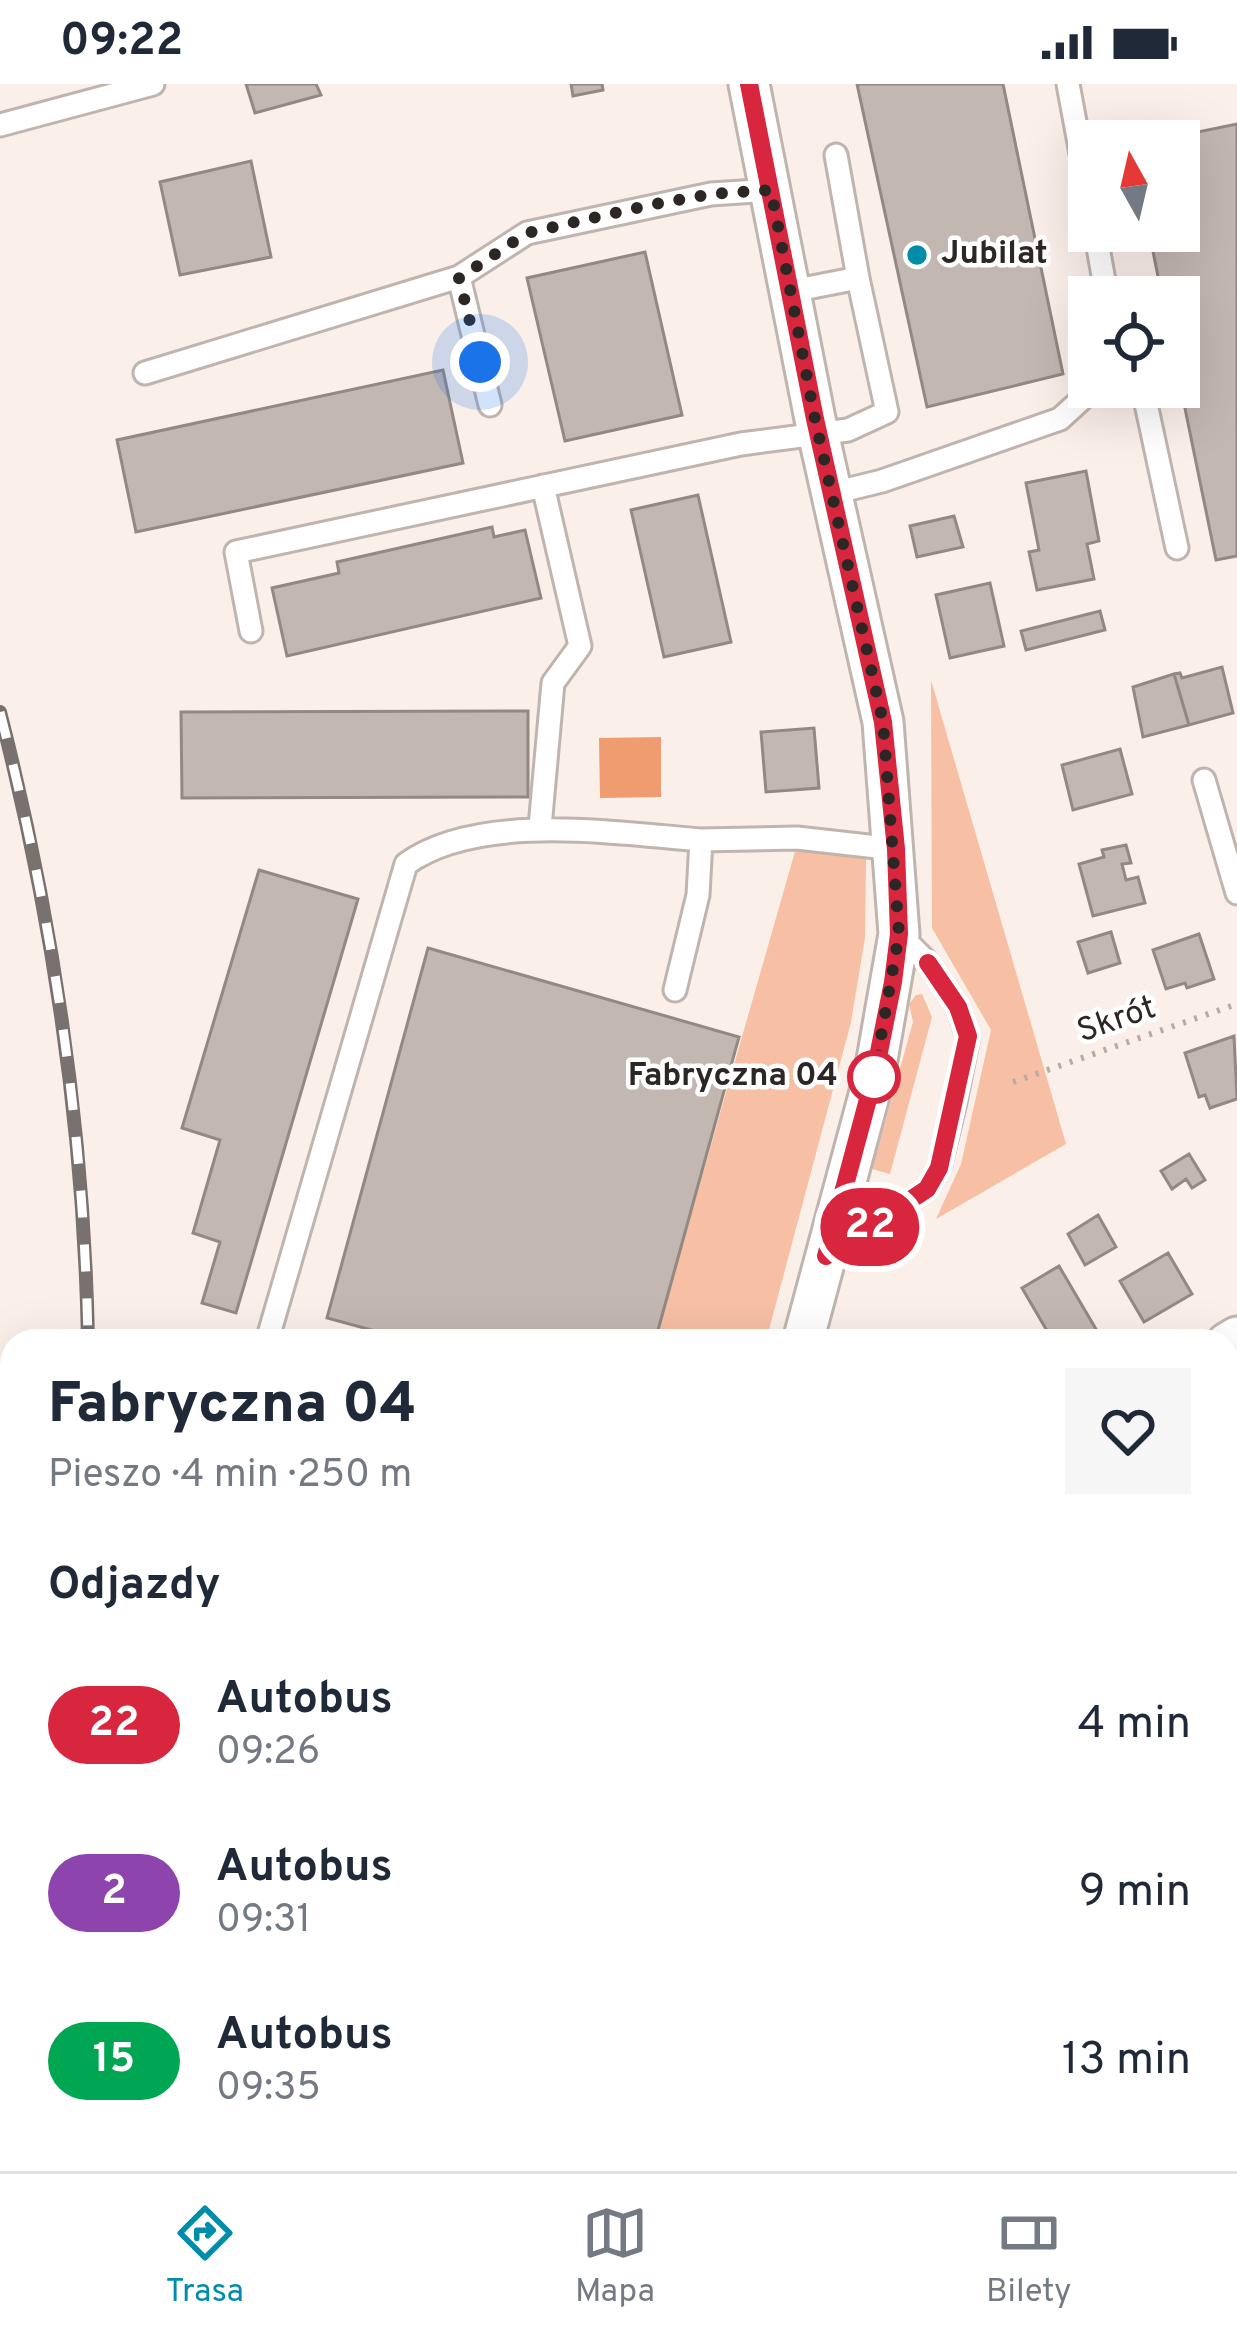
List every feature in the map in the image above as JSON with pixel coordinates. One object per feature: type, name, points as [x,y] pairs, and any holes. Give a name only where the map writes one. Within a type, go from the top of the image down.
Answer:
[{"type":"street","points":[[748,84],[883,722],[896,849],[899,934],[874,1077],[806,1329]]},
{"type":"lane","points":[[0,125],[153,84]]},
{"type":"lane","points":[[1068,84],[1075,120]]},
{"type":"lane","points":[[251,631],[236,552],[741,444],[848,430],[887,412],[836,155]]},
{"type":"lane","points":[[145,373],[459,278],[527,233],[711,194],[771,190]]},
{"type":"lane","points":[[459,278],[490,405]]},
{"type":"lane","points":[[792,291],[858,278]]},
{"type":"lane","points":[[833,493],[1060,419],[1072,408]]},
{"type":"lane","points":[[1147,408],[1177,548]]},
{"type":"lane","points":[[540,827],[553,682],[580,646],[543,486]]},
{"type":"lane","points":[[1204,780],[1237,893]]},
{"type":"lane","points":[[270,1329],[406,864],[428,848],[540,827],[701,841],[796,838],[896,849]]},
{"type":"lane","points":[[675,990],[698,895],[701,841]]},
{"type":"lane","points":[[826,1256],[927,1189],[939,1168],[955,1102],[968,1036],[958,1007],[928,963],[899,934]]},
{"type":"path","name":"Skrót","points":[[1013,1082],[1237,1004]]},
{"type":"shaded area","points":[[931,680],[1066,1144],[936,1219],[961,1164],[991,1030],[932,928]]},
{"type":"shaded area","points":[[661,737],[661,797],[600,798],[599,738]]},
{"type":"shaded area","points":[[796,848],[866,856],[865,938],[851,1022],[769,1329],[658,1329]]},
{"type":"shaded area","points":[[922,994],[932,1017],[890,1174],[872,1169],[913,1022],[909,1004]]},
{"type":"building","points":[[246,84],[316,84],[321,95],[255,113]]},
{"type":"building","points":[[571,84],[602,84],[603,90],[573,96]]},
{"type":"building","points":[[857,84],[1003,84],[1063,374],[927,407]]},
{"type":"building","points":[[1237,124],[1237,556],[1216,560],[1185,408],[1200,408],[1200,276],[1158,276],[1153,252],[1200,252],[1200,132]]},
{"type":"building","points":[[251,161],[271,257],[180,275],[160,182]]},
{"type":"building","points":[[645,252],[682,415],[565,441],[527,278]]},
{"type":"building","points":[[443,370],[463,463],[136,532],[117,440]]},
{"type":"building","points":[[1086,471],[1099,541],[1087,544],[1094,579],[1037,590],[1029,552],[1039,550],[1026,483]]},
{"type":"building","points":[[698,495],[731,642],[664,657],[631,510]]},
{"type":"building","points":[[954,516],[963,547],[917,557],[910,526]]},
{"type":"building","points":[[492,527],[494,537],[525,530],[541,598],[287,656],[272,588],[339,573],[337,562]]},
{"type":"building","points":[[990,583],[1004,646],[950,658],[936,595]]},
{"type":"building","points":[[1100,611],[1105,630],[1026,650],[1021,631]]},
{"type":"building","points":[[1222,667],[1233,713],[1189,725],[1174,674],[1182,678]]},
{"type":"building","points":[[1174,674],[1189,725],[1143,737],[1133,687]]},
{"type":"building","points":[[528,711],[528,797],[182,798],[181,712]]},
{"type":"building","points":[[814,728],[819,788],[766,792],[761,732]]},
{"type":"building","points":[[1120,749],[1132,794],[1073,810],[1062,765]]},
{"type":"building","points":[[1126,845],[1131,863],[1122,864],[1126,880],[1138,877],[1145,903],[1093,916],[1079,864],[1104,857],[1102,850]]},
{"type":"building","points":[[259,870],[358,899],[236,1313],[202,1303],[220,1242],[193,1233],[220,1140],[182,1128]]},
{"type":"building","points":[[1111,932],[1120,963],[1088,973],[1078,942]]},
{"type":"building","points":[[1199,934],[1214,979],[1166,989],[1153,950]]},
{"type":"building","points":[[428,948],[739,1037],[658,1329],[368,1329],[327,1318]]},
{"type":"building","points":[[1234,1036],[1237,1099],[1210,1108],[1205,1095],[1199,1097],[1185,1053]]},
{"type":"building","points":[[1189,1154],[1205,1180],[1192,1188],[1186,1179],[1172,1189],[1161,1171]]},
{"type":"building","points":[[1098,1215],[1116,1247],[1085,1265],[1068,1234]]},
{"type":"building","points":[[1168,1253],[1192,1294],[1144,1322],[1120,1281]]},
{"type":"building","points":[[1059,1266],[1096,1329],[1046,1329],[1022,1288]]},
{"type":"railway","points":[[0,712],[36,868],[62,1024],[80,1182],[88,1329]]},
{"type":"bus line","name":"22","points":[[749,84],[815,419],[883,722],[896,849],[899,934],[893,982],[874,1077],[826,1256],[927,1189],[939,1168],[968,1036],[958,1007],[928,963]]},
{"type":"place","name":"Jubilat","points":[[917,255]]},
{"type":"place","name":"Fabryczna 04","points":[[874,1077]]},
{"type":"route","points":[[480,362],[459,278],[527,233],[711,194],[771,190],[815,419],[883,722],[899,934],[874,1077]]}]
